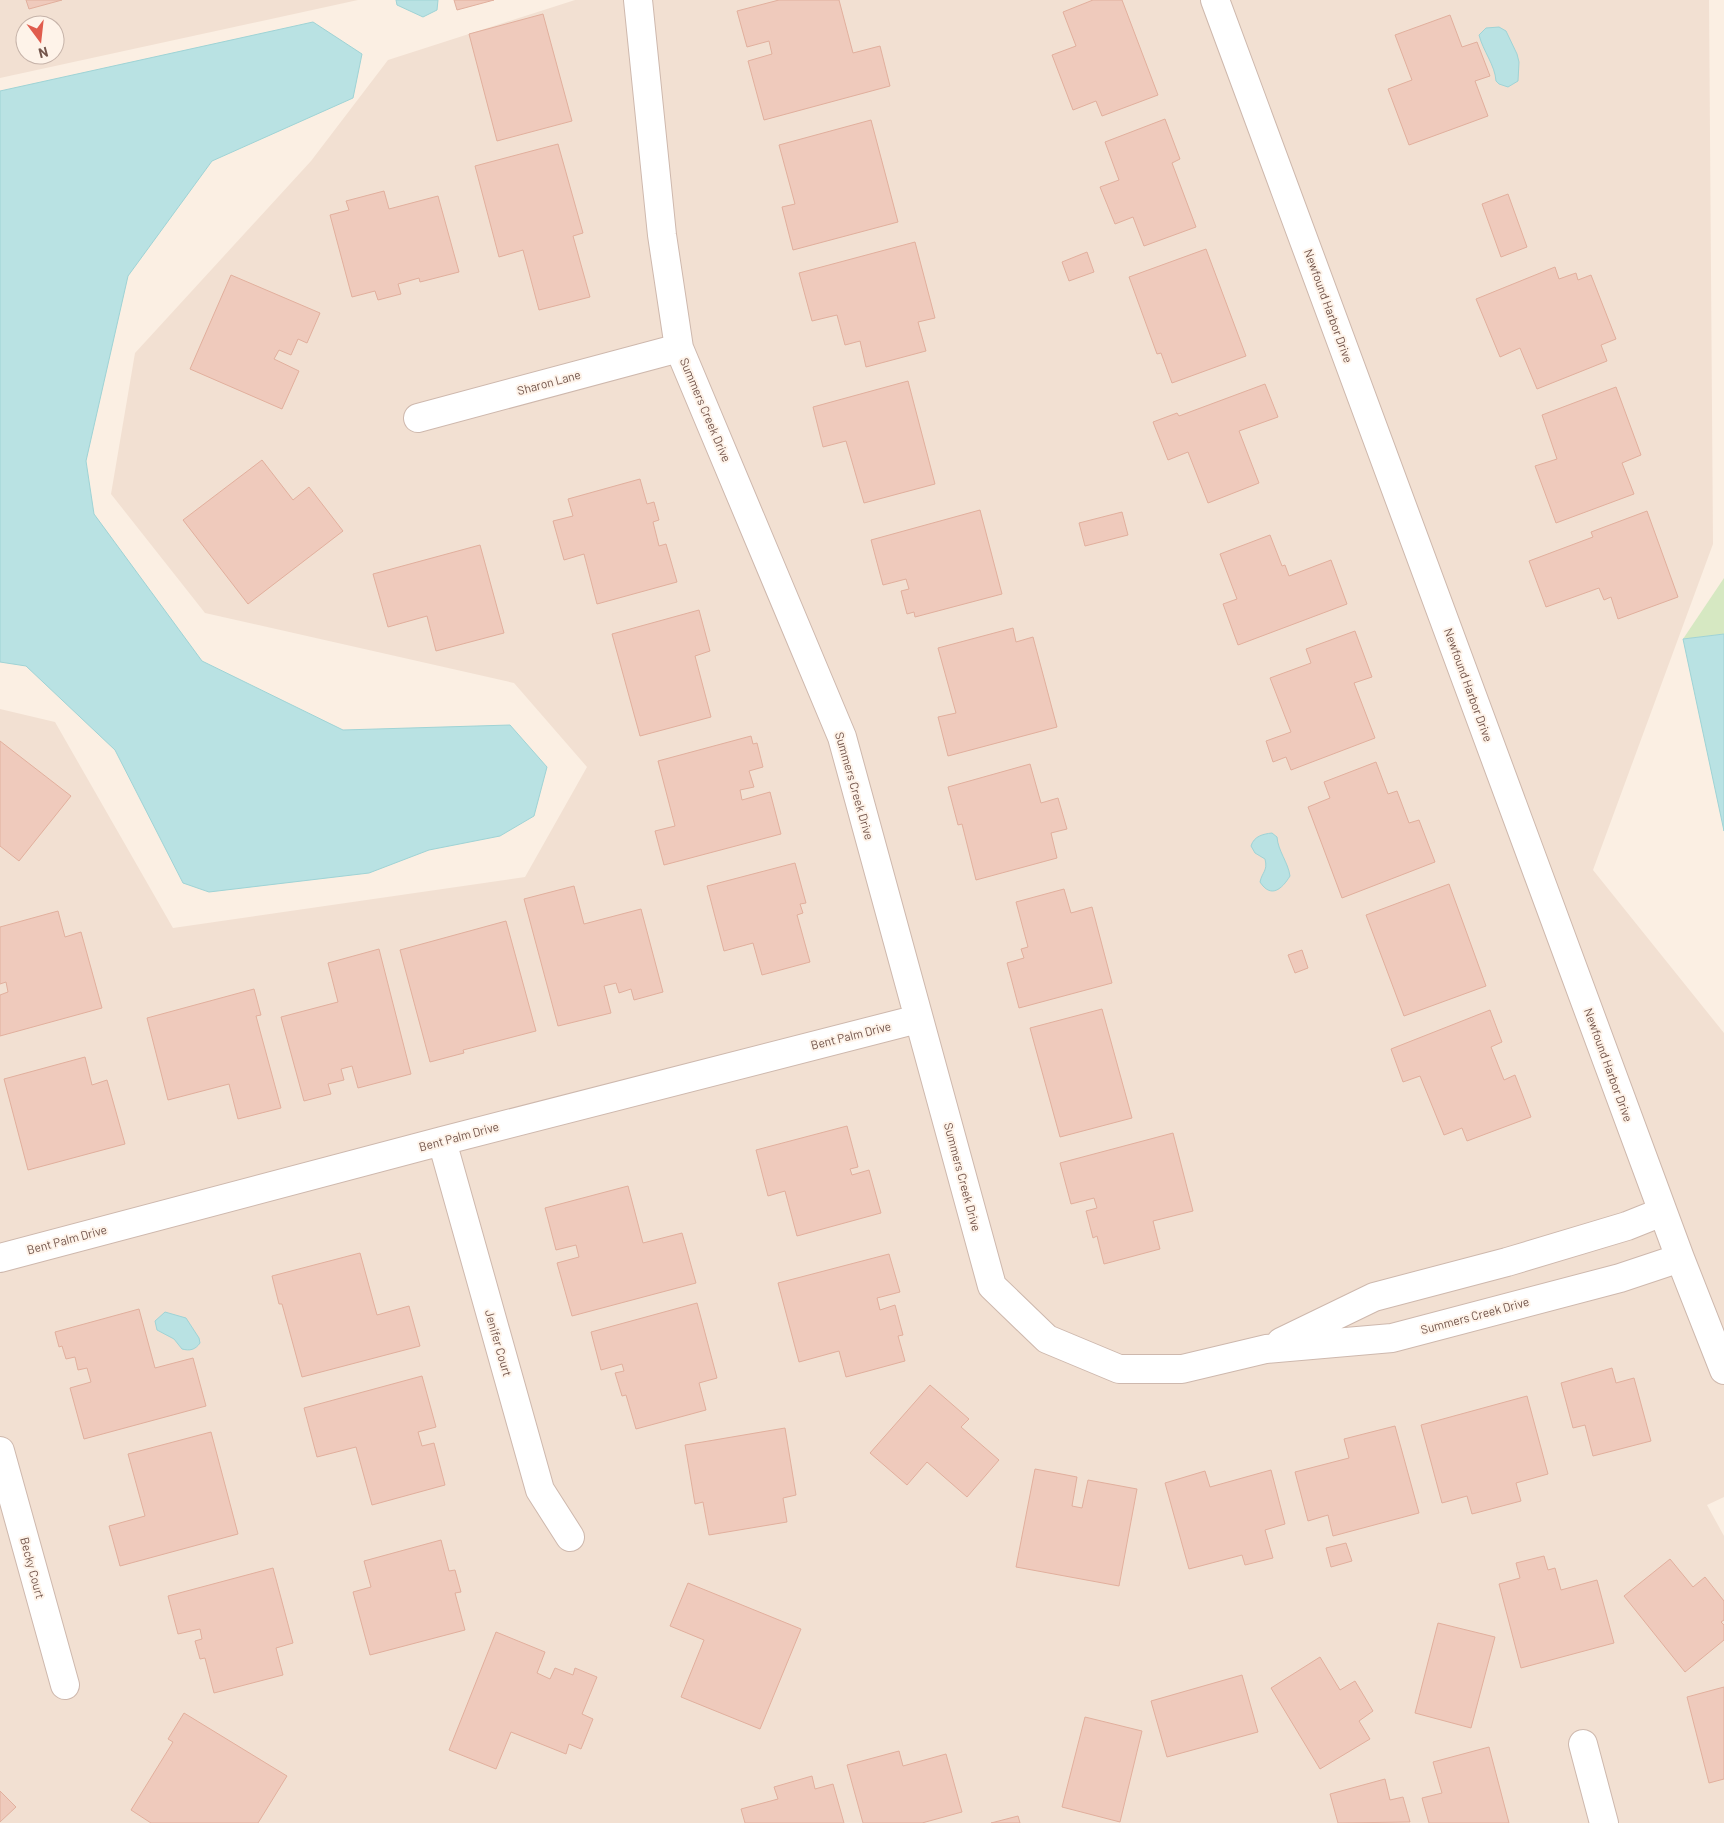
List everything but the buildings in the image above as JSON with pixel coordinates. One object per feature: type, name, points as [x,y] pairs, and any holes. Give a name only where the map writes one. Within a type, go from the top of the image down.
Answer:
[{"type":"street","name":"Summers Creek Drive","points":[[638,0],[662,235],[679,348],[842,736],[992,1286],[1047,1339],[1119,1369],[1182,1369],[1266,1349],[1392,1338],[1620,1278],[1680,1258]]},
{"type":"street","name":"Newfound Harbor Drive","points":[[1215,0],[1662,1212],[1724,1370]]},
{"type":"street","name":"Sharon Lane","points":[[418,418],[679,348]]},
{"type":"street","name":"Bent Palm Drive","points":[[0,1258],[442,1141],[918,1019]]},
{"type":"street","name":"Jenifer Court","points":[[442,1141],[540,1490],[570,1537]]},
{"type":"street","name":"Summers Creek Drive","points":[[1266,1349],[1374,1297],[1508,1262],[1626,1226],[1662,1212]]},
{"type":"street","name":"Becky Court","points":[[0,1451],[65,1685]]},
{"type":"street","points":[[1583,1744],[1604,1823]]},
{"type":"shaded area","points":[[0,0],[358,0],[65,64],[65,15],[15,15],[15,65],[60,65],[0,78]]},
{"type":"shaded area","points":[[575,0],[1709,0],[1713,544],[1593,870],[1724,1033],[1724,1497],[1707,1505],[1724,1536],[1724,1823],[0,1823],[0,709],[55,722],[173,928],[525,877],[587,767],[514,683],[205,613],[111,494],[135,353],[311,161],[388,60]]},
{"type":"green space","points":[[1724,578],[1724,634],[1683,639]]},
{"type":"water","points":[[396,0],[438,0],[437,10],[423,17],[397,5]]},
{"type":"water","points":[[313,22],[362,54],[353,98],[212,161],[128,276],[86,461],[94,514],[202,661],[343,730],[510,725],[547,767],[534,816],[500,836],[429,850],[369,873],[209,892],[183,883],[115,750],[26,666],[0,662],[0,91]]},
{"type":"water","points":[[1499,27],[1506,31],[1519,62],[1518,81],[1508,87],[1496,81],[1479,35],[1486,28]]},
{"type":"water","points":[[1724,634],[1724,831],[1683,639]]},
{"type":"water","points":[[1272,833],[1277,837],[1290,876],[1280,888],[1272,891],[1264,887],[1260,882],[1265,869],[1265,859],[1255,853],[1251,846],[1257,838]]},
{"type":"water","points":[[165,1312],[186,1318],[199,1338],[200,1343],[194,1349],[182,1349],[174,1339],[157,1330],[155,1321]]}]
